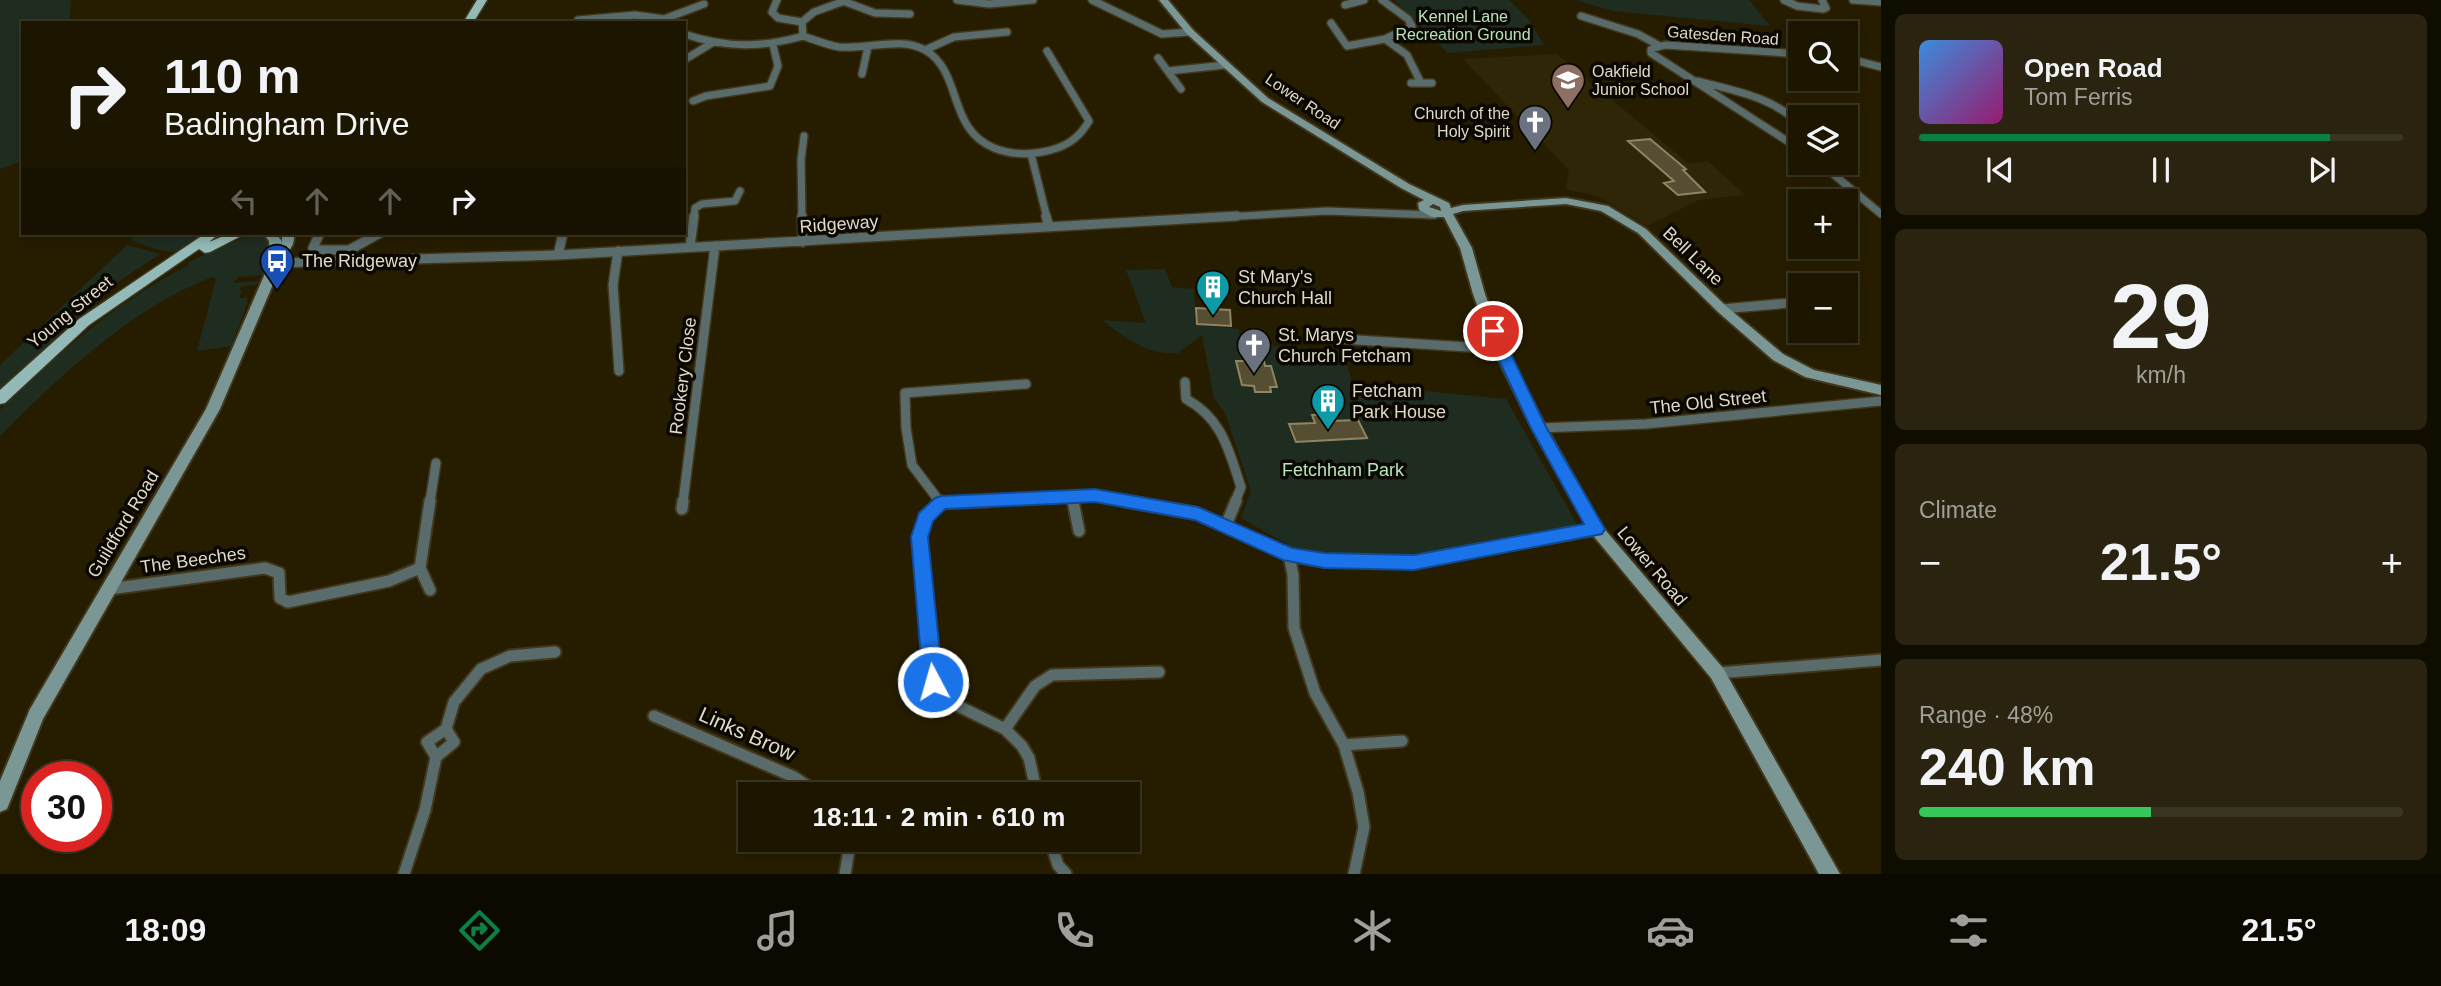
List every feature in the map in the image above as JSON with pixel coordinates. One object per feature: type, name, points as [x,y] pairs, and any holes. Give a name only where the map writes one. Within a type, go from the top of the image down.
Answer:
[{"type":"main road","points":[[469,21],[482,0]]},
{"type":"main road","name":"Young Street","points":[[0,399],[83,322],[211,235]]},
{"type":"main road","name":"Young Street","points":[[171,264],[236,235]]},
{"type":"street","points":[[777,0],[772,12],[778,18],[802,22],[814,12],[845,1],[871,14],[910,15]]},
{"type":"street","points":[[957,0],[989,4],[1033,0]]},
{"type":"street","points":[[1092,0],[1162,34],[1190,32]]},
{"type":"street","name":"Lower Road","points":[[1163,0],[1190,32],[1265,100],[1441,210],[1457,229],[1471,261],[1479,295],[1499,349],[1539,428],[1596,529],[1717,673],[1830,874]]},
{"type":"street","points":[[1345,5],[1364,0]]},
{"type":"street","points":[[1331,23],[1347,46],[1385,39],[1412,24],[1382,0]]},
{"type":"street","points":[[1784,0],[1797,6],[1823,9],[1826,8],[1822,0]]},
{"type":"street","points":[[1853,0],[1881,2]]},
{"type":"street","points":[[578,20],[635,15],[665,21],[673,13],[695,11],[704,4]]},
{"type":"street","points":[[695,11],[702,18]]},
{"type":"street","points":[[1581,16],[1638,34],[1658,45]]},
{"type":"street","points":[[802,22],[803,36]]},
{"type":"street","points":[[686,35],[716,46],[748,47],[803,36],[841,47],[903,46],[925,50],[954,37],[1007,32]]},
{"type":"street","points":[[1385,39],[1406,55],[1420,81]]},
{"type":"street","points":[[686,60],[712,43]]},
{"type":"street","points":[[693,101],[706,96],[770,86],[778,66],[773,44]]},
{"type":"street","name":"Gatesden Road","points":[[1788,53],[1658,45],[1651,49],[1654,57],[1788,142]]},
{"type":"street","points":[[862,74],[868,47]]},
{"type":"street","points":[[925,50],[944,71],[971,134],[990,145],[1031,154],[1052,151],[1075,141],[1089,121],[1047,51]]},
{"type":"street","points":[[1157,58],[1181,89]]},
{"type":"street","points":[[1858,61],[1881,67]]},
{"type":"street","points":[[1168,71],[1225,65]]},
{"type":"street","name":"Gatesden Road","points":[[1688,77],[1755,97],[1788,115]]},
{"type":"street","points":[[1411,83],[1432,83]]},
{"type":"street","points":[[803,243],[801,160],[804,136]]},
{"type":"street","points":[[1031,154],[1049,226]]},
{"type":"street","points":[[1834,175],[1881,214]]},
{"type":"street","name":"Lower Road","points":[[1405,186],[1427,212],[1441,210]]},
{"type":"street","points":[[690,247],[695,208],[702,204],[735,201],[740,191]]},
{"type":"street","name":"Bell Lane","points":[[1441,210],[1566,201],[1604,208],[1642,231],[1722,309],[1778,358],[1827,379],[1881,390]]},
{"type":"street","name":"Ridgeway","points":[[1405,212],[1422,205]]},
{"type":"street","name":"Ridgeway","points":[[275,264],[558,255],[803,243],[1327,211],[1441,210]]},
{"type":"street","points":[[270,235],[277,246],[275,264]]},
{"type":"street","name":"Guildford Road","points":[[0,803],[36,715],[213,409],[289,235]]},
{"type":"street","points":[[319,235],[313,249],[349,250],[376,235]]},
{"type":"street","points":[[558,255],[563,235]]},
{"type":"street","name":"Rookery Close","points":[[682,509],[715,246]]},
{"type":"street","points":[[342,262],[349,250]]},
{"type":"street","points":[[618,251],[613,285],[619,371]]},
{"type":"street","points":[[1722,309],[1788,303]]},
{"type":"street","points":[[1326,338],[1499,349]]},
{"type":"street","points":[[1185,382],[1186,399],[1204,406],[1218,423],[1241,487],[1226,524]]},
{"type":"street","points":[[941,503],[912,465],[906,428],[905,393],[1026,384]]},
{"type":"street","name":"The Old Street","points":[[1539,428],[1646,424],[1881,401]]},
{"type":"street","points":[[430,590],[420,568],[436,463]]},
{"type":"street","points":[[1072,495],[1079,531]]},
{"type":"street","points":[[1034,782],[1029,758],[1022,746],[1005,729],[942,698],[933,682],[920,537],[925,518],[941,503],[1095,495],[1198,513],[1289,555],[1324,561],[1414,562],[1596,529]]},
{"type":"street","points":[[1289,555],[1293,575],[1294,628],[1315,693],[1344,745],[1358,792],[1364,827],[1354,874]]},
{"type":"street","name":"The Beeches","points":[[108,589],[265,568],[279,573],[280,598],[288,602],[389,581],[420,568]]},
{"type":"street","points":[[404,874],[425,810],[436,757],[454,743],[446,729],[454,702],[481,669],[510,656],[555,652]]},
{"type":"street","points":[[1717,673],[1881,660]]},
{"type":"street","points":[[1005,729],[1035,686],[1052,675],[1159,672]]},
{"type":"street","name":"Links Brow","points":[[654,716],[802,782]]},
{"type":"street","points":[[1344,745],[1402,741]]},
{"type":"street","points":[[845,874],[849,852]]},
{"type":"street","points":[[1054,852],[1058,866],[1066,874]]},
{"type":"shaded area","name":"Oakfield Junior School","points":[[1557,54],[1689,164],[1708,161],[1745,195],[1699,200],[1647,226],[1599,197],[1566,189],[1569,170],[1463,59]]},
{"type":"green space","points":[[0,0],[71,0],[69,21],[21,21],[21,162],[0,169]]},
{"type":"green space","name":"Kennel Lane Recreation Ground","points":[[1394,0],[1509,0],[1528,19],[1544,45],[1448,53]]},
{"type":"green space","points":[[1576,0],[1749,0],[1770,26],[1613,11]]},
{"type":"green space","points":[[135,235],[204,235],[188,248],[170,252],[131,240]]},
{"type":"green space","points":[[250,235],[262,235],[269,241],[270,255],[262,275],[239,277],[233,283],[259,281],[256,285],[242,286],[239,290],[242,291],[239,298],[248,298],[248,302],[231,346],[197,351],[216,279],[212,277],[153,306],[125,325],[72,367],[0,436],[0,410],[43,369],[113,312],[189,265],[188,262]]},
{"type":"green space","points":[[127,245],[160,254],[106,290],[0,390],[0,365]]},
{"type":"green space","name":"Fetchham Park","points":[[1165,269],[1172,287],[1194,289],[1196,325],[1239,329],[1240,335],[1265,338],[1273,346],[1344,351],[1352,384],[1506,399],[1578,526],[1406,557],[1330,555],[1292,547],[1241,518],[1251,491],[1225,413],[1214,398],[1202,335],[1178,353],[1157,352],[1137,344],[1102,320],[1146,323],[1126,270]]},
{"type":"building","name":"Oakfield Junior School","points":[[1650,139],[1686,169],[1683,170],[1705,192],[1678,195],[1664,183],[1674,181],[1628,141]]},
{"type":"building","name":"St Mary's Church Hall","points":[[1196,308],[1230,310],[1231,326],[1197,324]]},
{"type":"building","name":"St. Marys Church Fetcham","points":[[1236,361],[1264,361],[1265,366],[1271,366],[1277,387],[1270,387],[1271,392],[1255,392],[1254,386],[1242,385]]},
{"type":"building","name":"Fetcham Park House","points":[[1327,414],[1330,421],[1358,420],[1367,438],[1296,442],[1289,424],[1315,423],[1312,415]]},
{"type":"place","name":"Oakfield Junior School","points":[[1568,110]]},
{"type":"place","name":"Church of the Holy Spirit","points":[[1535,152]]},
{"type":"place","name":"The Ridgeway","points":[[277,291]]},
{"type":"place","name":"St Mary's Church Hall","points":[[1213,317]]},
{"type":"place","name":"St. Marys Church Fetcham","points":[[1254,375]]},
{"type":"place","name":"Fetcham Park House","points":[[1328,431]]},
{"type":"route","points":[[933,682],[920,537],[925,518],[941,503],[1095,495],[1135,501],[1198,513],[1289,555],[1324,561],[1414,562],[1596,529],[1539,428],[1499,349],[1493,331]]}]
